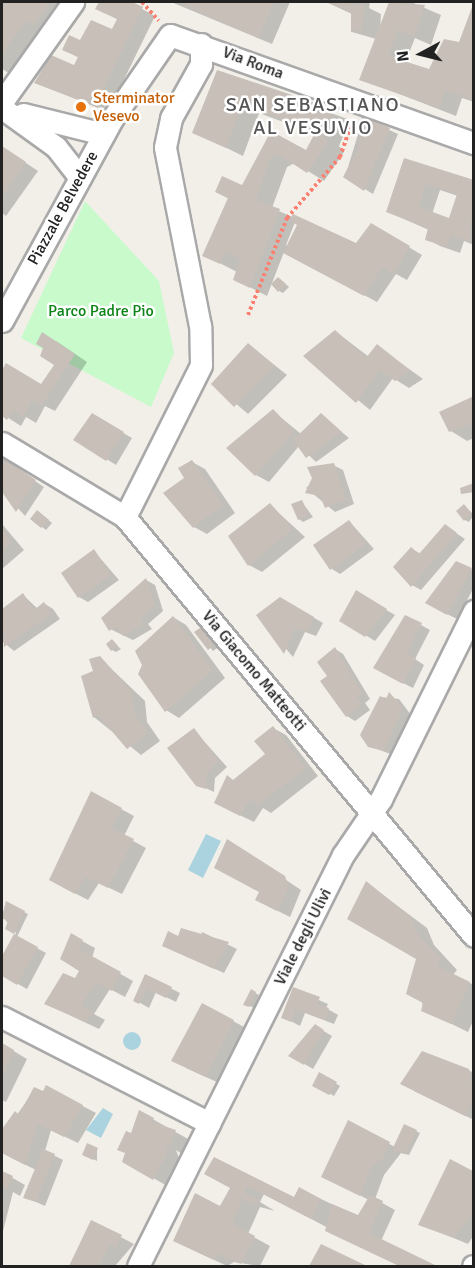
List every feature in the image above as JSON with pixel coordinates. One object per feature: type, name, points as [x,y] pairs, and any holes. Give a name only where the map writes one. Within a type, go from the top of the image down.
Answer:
[{"type":"street","points":[[2,102],[74,2]]},
{"type":"street","points":[[125,517],[201,365],[200,326],[165,147],[171,118],[201,64],[201,44],[176,34],[167,37]]},
{"type":"street","name":"Piazzale Belvedere","points":[[2,321],[104,134],[167,37]]},
{"type":"street","name":"Via Roma","points":[[201,44],[358,105],[474,143]]},
{"type":"street","points":[[2,108],[104,134]]},
{"type":"street","points":[[2,108],[56,147],[80,178]]},
{"type":"street","name":"Via Giacomo Matteotti","points":[[2,443],[125,517],[474,936]]},
{"type":"street","name":"Viale degli Ulivi","points":[[138,1266],[343,855],[372,813],[474,611]]},
{"type":"street","points":[[2,1017],[208,1123]]},
{"type":"path","points":[[142,2],[151,7],[167,37]]},
{"type":"path","points":[[248,315],[287,218],[340,157],[358,105]]},
{"type":"green space","name":"Parco Padre Pio","points":[[85,201],[159,281],[174,353],[151,407],[21,338]]},
{"type":"water","points":[[206,834],[221,841],[203,878],[188,870]]},
{"type":"water","points":[[132,1032],[138,1035],[141,1041],[138,1047],[132,1050],[126,1047],[123,1041],[126,1035]]},
{"type":"water","points":[[103,1108],[113,1114],[101,1138],[86,1130]]},
{"type":"building","points":[[2,2],[49,2],[34,26],[26,20],[2,55]]},
{"type":"building","points":[[99,2],[132,2],[143,7],[99,98],[93,95],[89,104],[34,83],[51,55],[74,65],[78,57],[62,50],[69,35],[80,40],[91,20],[112,29],[117,19],[95,9]]},
{"type":"building","points":[[177,2],[274,2],[258,38]]},
{"type":"building","points":[[326,2],[365,4],[362,30],[351,32],[351,12]]},
{"type":"building","points":[[389,2],[425,5],[414,37],[398,30],[388,56],[429,69],[444,39],[459,42],[474,2],[474,100],[445,90],[439,108],[359,80]]},
{"type":"building","points":[[217,70],[334,109],[323,136],[328,141],[307,173],[278,154],[270,158],[256,200],[280,209],[250,288],[233,280],[240,259],[225,252],[220,264],[202,256],[228,198],[215,192],[222,176],[242,185],[271,131],[306,150],[316,131],[242,105],[226,148],[192,133]]},
{"type":"building","points":[[362,116],[390,128],[364,191],[343,177],[358,149]]},
{"type":"building","points":[[2,146],[26,162],[2,197]]},
{"type":"building","points":[[404,158],[474,180],[470,242],[451,235],[447,247],[425,240],[428,228],[386,212]],"holes":[[[426,184],[457,194],[449,218],[419,207]]]},
{"type":"building","points":[[293,214],[356,243],[371,223],[410,246],[394,274],[382,267],[364,296],[283,253],[297,225],[290,221]]},
{"type":"building","points":[[278,277],[286,284],[278,292],[271,284]]},
{"type":"building","points":[[335,330],[366,358],[377,344],[411,371],[395,381],[380,370],[356,403],[303,356]]},
{"type":"building","points":[[42,332],[75,354],[42,405],[32,400],[23,417],[13,410],[7,420],[2,416],[2,370],[6,363],[41,384],[54,365],[40,356],[43,348],[36,344]]},
{"type":"building","points":[[248,343],[275,366],[234,407],[211,384]]},
{"type":"building","points":[[474,396],[474,433],[470,424],[449,432],[439,412]]},
{"type":"building","points":[[273,409],[294,431],[255,476],[226,448]]},
{"type":"building","points":[[92,413],[124,432],[106,461],[73,440]]},
{"type":"building","points":[[321,413],[342,432],[306,458],[293,440]]},
{"type":"building","points":[[2,457],[36,480],[16,512],[2,492]]},
{"type":"building","points":[[192,460],[223,505],[193,528],[163,493],[184,478],[178,468]]},
{"type":"building","points":[[334,463],[346,500],[325,508],[320,496],[305,493],[312,478],[307,467]]},
{"type":"building","points":[[474,483],[474,492],[461,494],[460,488]]},
{"type":"building","points":[[302,500],[309,515],[298,520],[291,504]]},
{"type":"building","points":[[270,503],[293,529],[248,566],[228,536]]},
{"type":"building","points":[[464,504],[471,513],[464,521],[456,511]]},
{"type":"building","points":[[37,510],[49,520],[41,528],[30,519]]},
{"type":"building","points":[[349,520],[366,544],[330,570],[313,545]]},
{"type":"building","points":[[445,524],[457,533],[411,587],[393,567],[411,547],[419,554]]},
{"type":"building","points":[[2,529],[12,543],[2,551]]},
{"type":"building","points":[[94,549],[111,575],[78,598],[61,573]]},
{"type":"building","points":[[456,561],[472,568],[447,615],[425,603]]},
{"type":"building","points":[[146,578],[155,605],[140,619],[144,624],[123,636],[116,626],[109,631],[101,618]]},
{"type":"building","points":[[356,590],[387,609],[365,637],[339,621]]},
{"type":"building","points":[[23,593],[34,610],[44,602],[52,613],[4,647],[2,609]]},
{"type":"building","points":[[280,597],[314,617],[307,632],[295,628],[284,654],[256,615]]},
{"type":"building","points":[[405,615],[422,623],[407,653],[416,658],[403,684],[373,668]]},
{"type":"building","points":[[173,616],[213,670],[165,712],[138,674],[142,665],[135,651]]},
{"type":"building","points":[[209,622],[222,639],[208,650],[194,632]]},
{"type":"building","points":[[112,639],[118,646],[111,651],[106,644]]},
{"type":"building","points":[[335,647],[362,694],[357,697],[362,704],[346,717],[320,681],[327,676],[317,662]]},
{"type":"building","points":[[100,656],[132,692],[134,713],[148,733],[127,749],[98,715],[93,718],[81,676],[93,671],[89,659]]},
{"type":"building","points":[[389,692],[403,708],[384,751],[368,747],[360,735],[380,696],[386,699]]},
{"type":"building","points":[[273,726],[306,768],[257,806],[251,798],[240,816],[214,803],[227,775],[233,780],[265,754],[254,741]]},
{"type":"building","points":[[194,728],[219,761],[207,773],[206,789],[196,786],[167,748]]},
{"type":"building","points":[[91,791],[122,808],[111,828],[134,839],[108,888],[85,877],[75,894],[49,880]]},
{"type":"building","points":[[227,839],[285,876],[289,888],[277,911],[255,900],[259,892],[214,868]]},
{"type":"building","points":[[366,881],[411,917],[418,934],[442,960],[437,966],[470,982],[451,1024],[421,1011],[423,1003],[406,994],[416,959],[347,919]]},
{"type":"building","points":[[6,901],[25,911],[14,934],[5,929],[8,921],[2,918]]},
{"type":"building","points":[[181,928],[229,942],[214,969],[162,946],[168,931],[178,936]]},
{"type":"building","points":[[71,933],[83,940],[79,949],[121,972],[112,991],[96,983],[81,1006],[93,1012],[86,1022],[44,1004],[63,973],[75,978],[79,971],[60,959]]},
{"type":"building","points":[[14,934],[38,947],[17,985],[2,976],[2,956]]},
{"type":"building","points":[[145,974],[172,987],[166,998],[147,989],[139,1004],[133,1001]]},
{"type":"building","points":[[293,987],[320,997],[317,1004],[329,1008],[325,1020],[296,1009],[291,1022],[281,1018]]},
{"type":"building","points":[[251,989],[256,992],[249,1007],[243,1005]]},
{"type":"building","points":[[202,1003],[234,1020],[206,1077],[171,1061]]},
{"type":"building","points":[[315,1024],[324,1030],[304,1065],[288,1056]]},
{"type":"building","points":[[2,1043],[14,1050],[2,1077]]},
{"type":"building","points":[[422,1051],[469,1069],[474,1098],[465,1116],[400,1084]]},
{"type":"building","points":[[319,1072],[337,1082],[329,1095],[312,1086]]},
{"type":"building","points":[[46,1085],[83,1105],[64,1137],[38,1124],[25,1165],[2,1153],[2,1129],[15,1111],[19,1115],[34,1087],[43,1091]]},
{"type":"building","points":[[139,1110],[154,1118],[152,1122],[176,1130],[169,1148],[164,1145],[167,1153],[153,1180],[122,1162],[125,1153],[117,1150],[126,1131],[131,1133]]},
{"type":"building","points":[[348,1120],[390,1142],[383,1158],[371,1167],[360,1196],[321,1177]]},
{"type":"building","points":[[404,1124],[417,1130],[405,1154],[392,1150]]},
{"type":"building","points":[[87,1143],[98,1148],[93,1160],[82,1155]]},
{"type":"building","points":[[43,1149],[55,1154],[36,1202],[23,1198]]},
{"type":"building","points":[[214,1157],[294,1197],[299,1187],[321,1199],[311,1219],[247,1186],[244,1193],[260,1200],[257,1205],[243,1199],[232,1224],[255,1236],[241,1264],[217,1254],[214,1260],[173,1241],[195,1193],[220,1206],[230,1188],[204,1174]]},
{"type":"building","points":[[450,1159],[473,1171],[474,1176],[474,1212],[454,1238],[418,1225]]},
{"type":"building","points":[[2,1171],[13,1176],[7,1190],[2,1187]]},
{"type":"building","points":[[370,1195],[383,1201],[369,1233],[437,1266],[399,1266],[325,1231],[332,1204],[358,1215]]},
{"type":"building","points":[[91,1220],[122,1235],[116,1248],[109,1245],[99,1266],[69,1266]]},
{"type":"building","points":[[321,1244],[367,1266],[309,1266]]},
{"type":"place","name":"Sterminator Vesevo","points":[[81,107]]},
{"type":"district","name":"SAN SEBASTIANO AL VESUVIO","points":[[313,116]]}]
